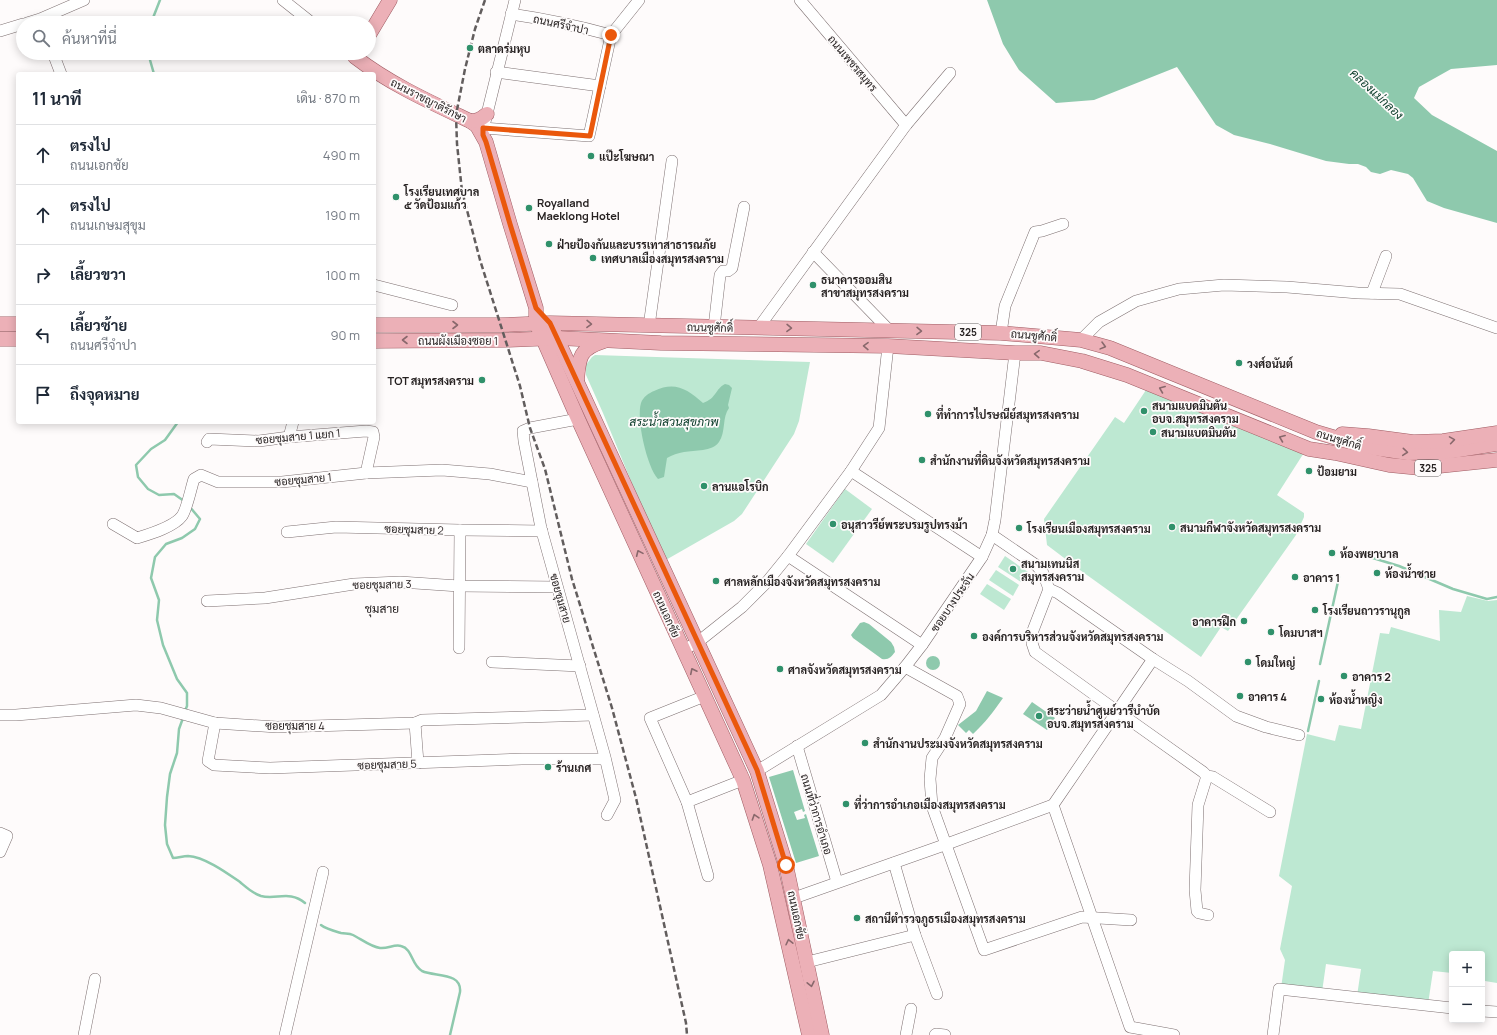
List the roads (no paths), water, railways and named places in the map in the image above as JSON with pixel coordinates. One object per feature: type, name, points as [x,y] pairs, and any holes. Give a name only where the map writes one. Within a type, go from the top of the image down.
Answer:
[{"type":"main road","points":[[376,23],[390,0]]},
{"type":"main road","name":"ถนนราชญาติรักษา","points":[[361,60],[372,72]]},
{"type":"main road","name":"ถนนราชญาติรักษา","points":[[376,74],[413,94],[470,121],[483,131]]},
{"type":"main road","points":[[470,121],[482,119],[487,114]]},
{"type":"main road","points":[[483,131],[536,308],[543,323]]},
{"type":"main road","name":"ถนนชูศักดิ์","points":[[543,323],[1001,333],[1081,340],[1110,348],[1316,432],[1388,465],[1420,468],[1497,460]]},
{"type":"main road","name":"ถนนผังเมืองซอย 1","points":[[376,325],[481,325],[543,323]]},
{"type":"main road","name":"ถนนเอกชัย","points":[[543,323],[557,338],[757,770],[775,826],[794,898],[822,1035]]},
{"type":"main road","name":"ถนนเอกชัย","points":[[543,323],[542,338],[743,780],[770,865],[809,1035]]},
{"type":"main road","points":[[0,324],[16,324]]},
{"type":"main road","points":[[481,325],[481,340]]},
{"type":"main road","points":[[655,326],[661,343]]},
{"type":"main road","points":[[0,338],[16,339]]},
{"type":"main road","name":"ถนนชูศักดิ์","points":[[557,338],[661,343],[888,346],[1041,353],[1082,360],[1127,375],[1309,449],[1363,453],[1446,452],[1497,444]]},
{"type":"main road","name":"ถนนผังเมืองซอย 1","points":[[376,340],[557,338]]},
{"type":"main road","points":[[577,382],[582,354],[590,347],[606,340]]},
{"type":"main road","points":[[1316,432],[1368,436],[1413,442],[1442,441],[1497,433]]},
{"type":"main road","points":[[1309,449],[1350,464],[1424,476],[1497,469]]},
{"type":"street","points":[[49,16],[71,3],[84,0]]},
{"type":"street","points":[[283,0],[303,16]]},
{"type":"street","points":[[515,0],[510,14],[483,131],[590,136],[611,35],[639,0]]},
{"type":"street","name":"ถนนเพชรสมุทร","points":[[800,0],[906,125]]},
{"type":"street","name":"ถนนศรีจำปา","points":[[510,14],[550,20],[611,35]]},
{"type":"street","points":[[0,31],[16,26]]},
{"type":"street","points":[[56,60],[60,72]]},
{"type":"street","points":[[496,72],[600,86]]},
{"type":"street","points":[[759,327],[906,125],[950,73]]},
{"type":"street","points":[[655,326],[672,161]]},
{"type":"street","points":[[714,327],[720,275],[723,271],[730,270],[734,264],[744,207]]},
{"type":"street","points":[[1001,333],[1005,306],[1035,232],[1063,224]]},
{"type":"street","points":[[813,252],[889,330]]},
{"type":"street","points":[[1372,293],[1386,256]]},
{"type":"street","points":[[1081,340],[1099,322],[1136,300],[1178,289],[1224,285],[1287,287],[1400,294],[1497,328]]},
{"type":"street","points":[[376,286],[452,305]]},
{"type":"street","points":[[683,650],[698,642],[742,607],[766,583],[788,556],[851,471],[879,428],[888,346]]},
{"type":"street","name":"ซอยบางประจัน","points":[[757,770],[881,695],[906,667],[982,557],[992,535],[1015,353]]},
{"type":"street","name":"ซอยชุมสาย","points":[[578,419],[530,428],[523,431],[542,531],[580,666],[615,800],[607,815]]},
{"type":"street","points":[[289,437],[292,424]]},
{"type":"street","name":"ซอยชุมสาย 1 แยก 1","points":[[207,442],[209,439],[216,438],[259,441],[366,430],[373,432],[374,437],[366,473]]},
{"type":"street","name":"ซอยชุมสาย 1","points":[[113,524],[137,538],[175,523],[183,515],[194,479],[201,475],[218,482],[282,482],[366,473],[442,470],[490,474],[532,482]]},
{"type":"street","points":[[851,471],[982,557]]},
{"type":"street","name":"ซอยชุมสาย 2","points":[[287,532],[336,527],[542,531]]},
{"type":"street","points":[[459,648],[460,530]]},
{"type":"street","points":[[992,535],[1036,565],[1043,573],[1049,589],[1032,633],[1032,643],[1035,652],[1204,772],[1207,776],[1213,777],[1270,812]]},
{"type":"street","points":[[788,556],[922,645]]},
{"type":"street","name":"ซอยชุมสาย 3","points":[[207,601],[265,598],[354,584],[400,582],[460,586],[557,587]]},
{"type":"street","points":[[1049,589],[1058,593],[1188,681],[1236,716],[1266,727],[1298,735]]},
{"type":"street","points":[[794,898],[1053,805],[1154,659]]},
{"type":"street","points":[[492,662],[580,666]]},
{"type":"street","points":[[906,667],[957,696],[960,704],[945,738],[932,758],[930,779],[932,806],[947,844],[984,950],[1082,917],[1131,920]]},
{"type":"street","points":[[705,696],[650,718],[687,802],[708,876]]},
{"type":"street","name":"ซอยชุมสาย 4","points":[[0,715],[136,706],[161,708],[215,724],[277,726],[415,723],[422,720],[593,715]]},
{"type":"street","points":[[415,723],[418,763]]},
{"type":"street","name":"ซอยชุมสาย 5","points":[[215,724],[208,760],[214,765],[270,768],[522,759],[605,759]]},
{"type":"street","name":"ถนนที่ว่าการอำเภอ","points":[[797,746],[838,882]]},
{"type":"street","points":[[1207,776],[1198,805],[1194,890],[1197,911],[1208,915]]},
{"type":"street","points":[[687,802],[743,780]]},
{"type":"street","points":[[1053,805],[1130,1027],[1174,1035]]},
{"type":"street","points":[[0,833],[7,836],[0,852]]},
{"type":"street","points":[[894,863],[915,935],[937,994]]},
{"type":"street","points":[[285,1035],[324,872]]},
{"type":"street","points":[[807,962],[915,935]]},
{"type":"street","points":[[84,1035],[95,979]]},
{"type":"street","points":[[1273,1035],[1280,989],[1449,1008]]},
{"type":"street","points":[[906,1035],[911,1009]]},
{"type":"street","points":[[1485,1011],[1497,1012]]},
{"type":"street","points":[[935,1035],[945,1035]]},
{"type":"water","name":"คลองแม่กลอง","points":[[987,0],[1497,0],[1497,65],[1451,69],[1419,87],[1414,98],[1432,115],[1497,151],[1497,223],[1444,208],[1427,201],[1413,178],[1408,174],[1391,170],[1380,174],[1371,172],[1366,167],[1358,164],[1326,161],[1234,135],[1216,125],[1177,67],[1094,100],[1056,103],[1019,70],[1003,44]]},
{"type":"water","name":"สระน้ำสวนสุขภาพ","points":[[725,384],[732,388],[728,405],[729,408],[725,416],[723,434],[719,442],[712,448],[682,452],[667,458],[664,477],[658,479],[646,454],[641,431],[640,410],[643,399],[650,393],[661,388],[675,387],[686,390],[703,403],[711,399],[719,388]]},
{"type":"water","points":[[864,622],[869,624],[891,642],[895,652],[890,658],[882,659],[853,638],[851,635],[860,623]]},
{"type":"water","points":[[933,656],[938,658],[940,663],[938,668],[933,670],[928,668],[926,663],[928,658]]},
{"type":"water","points":[[987,691],[1003,698],[989,717],[973,734],[969,730],[966,733],[958,725],[976,711]]},
{"type":"water","name":"สระว่ายน้ำศูนย์วารีบำบัด อบจ.สมุทรสงคราม","points":[[1032,702],[1055,718],[1047,730],[1023,714]]},
{"type":"water","points":[[793,770],[805,811],[803,812],[802,809],[794,812],[797,820],[805,818],[804,815],[806,814],[819,856],[796,863],[769,777]]},
{"type":"waterway","points":[[154,16],[160,0]]},
{"type":"waterway","points":[[150,60],[153,72]]},
{"type":"waterway","points":[[177,424],[165,440],[151,449],[136,465],[138,477],[148,489],[159,495],[174,494],[184,501]]},
{"type":"waterway","points":[[185,711],[187,706],[187,693],[177,679],[163,645],[157,620],[159,600],[151,578],[155,557],[166,544],[182,538],[195,529],[200,519],[189,506]]},
{"type":"waterway","points":[[1350,551],[1399,566],[1453,589],[1487,599],[1497,597]]},
{"type":"waterway","points":[[1320,664],[1339,577]]},
{"type":"waterway","points":[[1308,731],[1319,681]]},
{"type":"waterway","points":[[183,718],[179,729],[177,753],[170,774],[167,797],[165,825],[167,844],[173,858],[188,856],[201,859],[222,870],[258,895],[267,897],[294,897],[305,903]]},
{"type":"waterway","points":[[321,925],[333,931],[352,934],[370,945],[377,947],[383,948],[401,946],[408,950],[416,965],[422,971],[447,976],[457,981],[460,992],[450,1035]]},
{"type":"railway","points":[[485,0],[475,29],[456,115],[457,144],[462,191],[480,260],[520,386],[530,428],[545,469],[572,579],[612,708],[636,798],[686,1023],[687,1035]]},
{"type":"place","name":"ตลาดร่มหุบ","points":[[470,48]]},
{"type":"place","name":"แป๊ะโฆษณา","points":[[591,156]]},
{"type":"place","name":"โรงเรียนเทศบาล ๕ วัดป้อมแก้ว","points":[[396,197]]},
{"type":"place","name":"Royalland Maeklong Hotel","points":[[529,208]]},
{"type":"place","name":"ฝ่ายป้องกันและบรรเทาสาธารณภัย","points":[[549,244]]},
{"type":"place","name":"เทศบาลเมืองสมุทรสงคราม","points":[[593,258]]},
{"type":"place","name":"ธนาคารออมสิน สาขาสมุทรสงคราม","points":[[813,285]]},
{"type":"place","name":"วงศ์อนันต์","points":[[1239,363]]},
{"type":"place","name":"TOT สมุทรสงคราม","points":[[482,380]]},
{"type":"place","name":"สนามแบดมินตัน อบจ.สมุทรสงคราม","points":[[1144,411]]},
{"type":"place","name":"ที่ทำการไปรษณีย์สมุทรสงคราม","points":[[928,414]]},
{"type":"place","name":"สนามแบตมินตัน","points":[[1153,432]]},
{"type":"place","name":"สำนักงานที่ดินจังหวัดสมุทรสงคราม","points":[[922,460]]},
{"type":"place","name":"ป้อมยาม","points":[[1309,471]]},
{"type":"place","name":"ลานแอโรบิก","points":[[704,486]]},
{"type":"place","name":"อนุสาวรีย์พระบรมรูปทรงม้า","points":[[833,524]]},
{"type":"place","name":"สนามกีฬาจังหวัดสมุทรสงคราม","points":[[1172,527]]},
{"type":"place","name":"โรงเรียนเมืองสมุทรสงคราม","points":[[1019,528]]},
{"type":"place","name":"ห้องพยาบาล","points":[[1332,553]]},
{"type":"place","name":"สนามเทนนิส สมุทรสงคราม","points":[[1013,569]]},
{"type":"place","name":"ห้องน้ำชาย","points":[[1377,573]]},
{"type":"place","name":"อาคาร 1","points":[[1295,577]]},
{"type":"place","name":"ศาลหลักเมืองจังหวัดสมุทรสงคราม","points":[[716,581]]},
{"type":"place","name":"โรงเรียนถาวรานุกูล","points":[[1315,610]]},
{"type":"place","name":"อาคารฝึก","points":[[1244,621]]},
{"type":"place","name":"โดมบาสฯ","points":[[1271,632]]},
{"type":"place","name":"องค์การบริหารส่วนจังหวัดสมุทรสงคราม","points":[[974,636]]},
{"type":"place","name":"โดมใหญ่","points":[[1248,662]]},
{"type":"place","name":"ศาลจังหวัดสมุทรสงคราม","points":[[780,669]]},
{"type":"place","name":"อาคาร 2","points":[[1344,676]]},
{"type":"place","name":"อาคาร 4","points":[[1240,696]]},
{"type":"place","name":"ห้องน้ำหญิง","points":[[1321,699]]},
{"type":"place","name":"สระว่ายน้ำศูนย์วารีบำบัด อบจ.สมุทรสงคราม","points":[[1039,716]]},
{"type":"place","name":"สำนักงานประมงจังหวัดสมุทรสงคราม","points":[[865,743]]},
{"type":"place","name":"ร้านเกศ","points":[[548,767]]},
{"type":"place","name":"ที่ว่าการอำเภอเมืองสมุทรสงคราม","points":[[846,804]]},
{"type":"place","name":"สถานีตำรวจภูธรเมืองสมุทรสงคราม","points":[[857,918]]},
{"type":"district","name":"ชุมสาย","points":[[382,608]]}]
